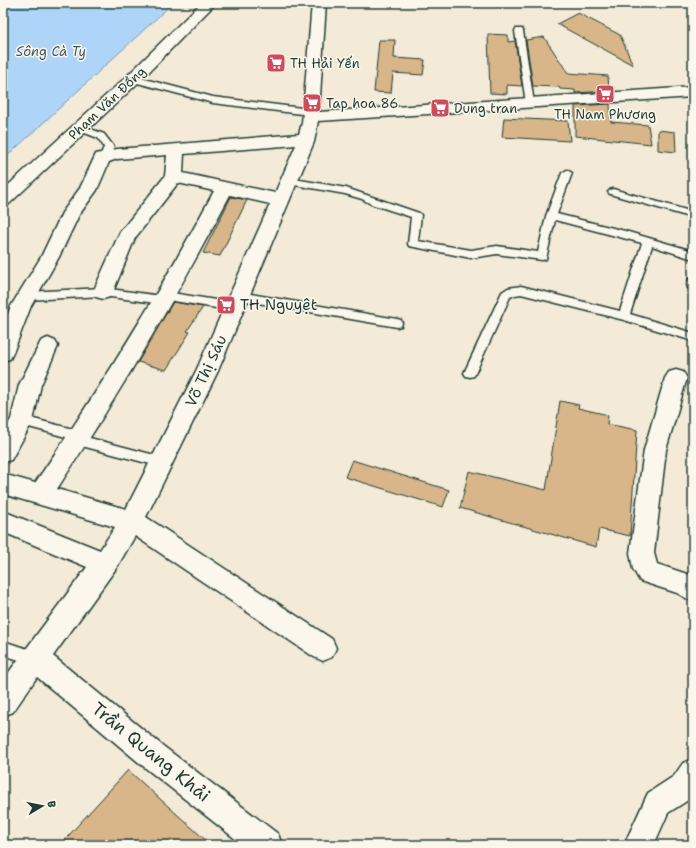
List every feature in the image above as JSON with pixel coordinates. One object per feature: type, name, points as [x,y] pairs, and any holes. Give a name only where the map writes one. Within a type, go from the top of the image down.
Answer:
[{"type":"street","name":"Phạm Văn Đồng","points":[[3,200],[133,79],[209,3]]},
{"type":"street","name":"Võ Thị Sáu","points":[[3,702],[105,563],[132,521],[207,371],[307,138],[320,3]]},
{"type":"street","points":[[310,115],[692,94]]},
{"type":"street","points":[[3,353],[16,317],[50,257],[71,213],[88,190],[99,163],[105,156],[307,138]]},
{"type":"street","points":[[103,292],[127,236],[174,177],[176,150]]},
{"type":"street","points":[[174,177],[280,200]]},
{"type":"street","points":[[41,494],[79,438],[164,298],[225,188]]},
{"type":"street","points":[[3,453],[22,421],[30,385],[48,346]]},
{"type":"street","points":[[676,378],[655,450],[642,553],[645,569],[649,573],[684,584],[693,590]]},
{"type":"street","points":[[3,484],[132,521],[323,648]]},
{"type":"street","points":[[3,521],[105,563]]},
{"type":"street","name":"Trần Quang Khải","points":[[35,658],[152,756],[268,845]]},
{"type":"street","points":[[639,845],[658,803],[684,786],[693,773]]},
{"type":"lane","points":[[519,31],[530,103]]},
{"type":"lane","points":[[133,79],[213,100],[310,115]]},
{"type":"lane","points":[[80,128],[101,136],[110,147],[105,156]]},
{"type":"lane","points":[[289,181],[351,193],[416,215],[413,244],[472,254],[497,250],[542,256],[551,216],[567,173]]},
{"type":"lane","points":[[613,192],[693,215]]},
{"type":"lane","points":[[551,216],[625,234],[693,255]]},
{"type":"lane","points":[[624,316],[648,241]]},
{"type":"lane","points":[[470,373],[506,295],[512,291],[521,290],[624,316],[693,337]]},
{"type":"lane","points":[[27,296],[103,292],[164,298],[237,301],[397,324]]},
{"type":"lane","points":[[22,421],[162,462]]},
{"type":"lane","points":[[3,648],[35,658]]},
{"type":"water","name":"Sông Cà Ty","points":[[3,3],[173,3],[3,160]]},
{"type":"building","points":[[578,13],[620,35],[633,65],[557,24]]},
{"type":"building","points":[[488,34],[508,35],[508,42],[515,41],[522,86],[507,85],[507,94],[490,93]]},
{"type":"building","points":[[544,37],[568,73],[608,76],[609,91],[575,93],[575,90],[560,89],[559,87],[533,86],[526,40]]},
{"type":"building","points":[[379,40],[395,40],[394,58],[425,60],[423,75],[393,73],[391,93],[374,92]]},
{"type":"building","points":[[610,104],[611,122],[648,125],[651,144],[575,136],[575,106]]},
{"type":"building","points":[[504,118],[568,121],[570,141],[502,137]]},
{"type":"building","points":[[658,130],[675,132],[676,152],[658,150]]},
{"type":"building","points":[[231,197],[247,200],[220,256],[203,253]]},
{"type":"building","points":[[173,302],[203,307],[187,331],[190,332],[166,370],[138,362]]},
{"type":"building","points":[[560,401],[579,405],[578,408],[608,415],[607,424],[637,430],[630,536],[599,529],[596,547],[460,508],[469,471],[546,490]]},
{"type":"building","points":[[352,460],[449,490],[443,507],[345,477]]},
{"type":"building","points":[[128,770],[211,845],[60,845]]},
{"type":"place","name":"TH Hải Yến","points":[[276,63]]},
{"type":"place","name":"TH Nam Phương","points":[[605,94]]},
{"type":"place","name":"Tap hoa 86","points":[[312,103]]},
{"type":"place","name":"Dung tran","points":[[440,108]]},
{"type":"place","name":"TH Nguyệt","points":[[226,305]]}]
